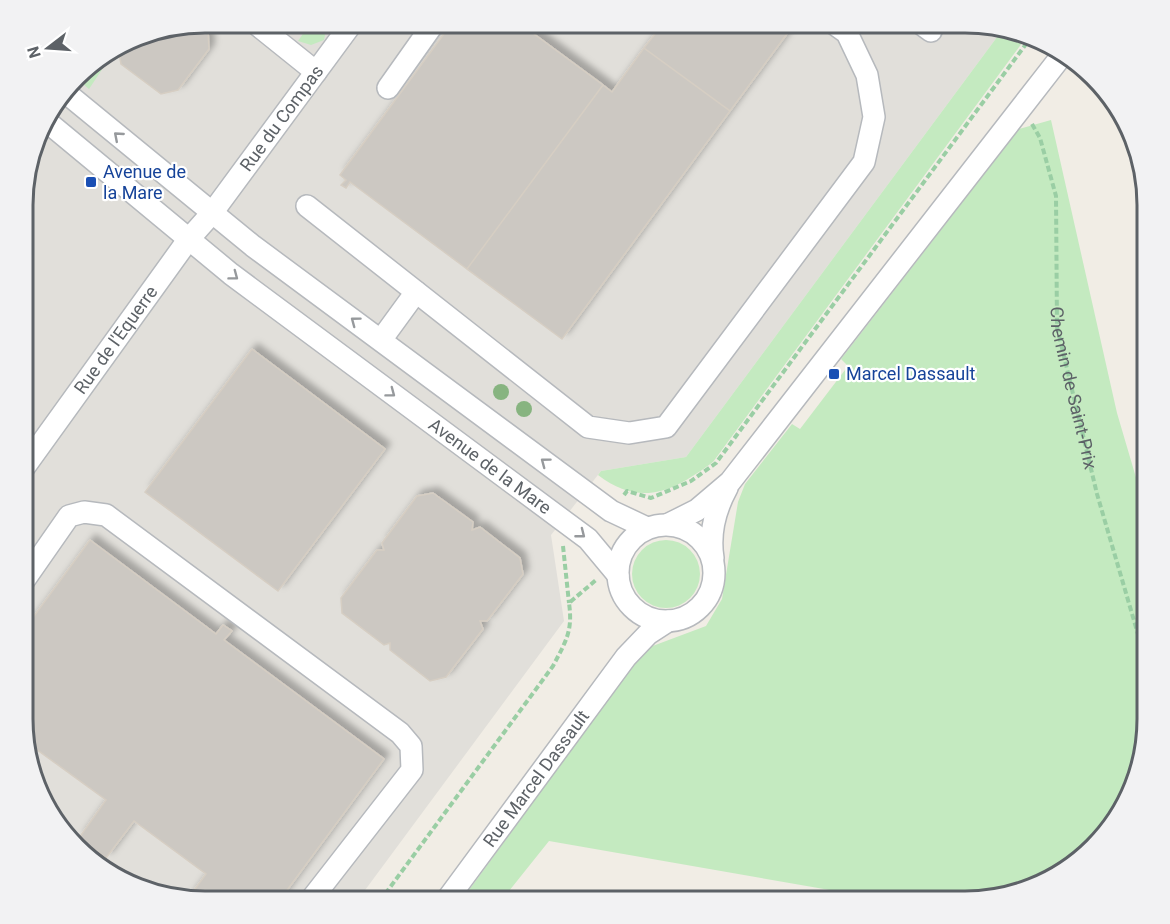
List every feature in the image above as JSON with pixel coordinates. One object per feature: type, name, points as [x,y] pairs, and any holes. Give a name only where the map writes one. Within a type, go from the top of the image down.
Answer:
[{"type":"street","points":[[268,33],[316,72]]},
{"type":"street","name":"Rue du Compas","points":[[212,213],[344,33]]},
{"type":"street","points":[[388,88],[427,33]]},
{"type":"street","points":[[307,206],[588,427],[629,433],[666,427],[864,162],[874,117],[867,75],[847,33]]},
{"type":"street","points":[[730,482],[697,510],[669,524],[647,528],[634,536],[625,547],[609,576],[626,600],[642,615],[668,621],[687,617],[702,605],[714,580],[712,532],[717,508],[730,482],[1058,60]]},
{"type":"street","name":"Avenue de la Mare","points":[[71,97],[212,213],[381,340],[604,506],[647,528]]},
{"type":"street","name":"Avenue de la Mare","points":[[52,126],[188,240],[588,539],[609,576]]},
{"type":"street","name":"Rue de l'Equerre","points":[[33,456],[188,240],[212,213]]},
{"type":"street","points":[[381,340],[416,292]]},
{"type":"street","points":[[33,568],[69,516],[84,512],[106,515],[400,733],[411,746],[412,770],[318,891]]},
{"type":"street","points":[[669,524],[683,527],[699,537],[713,561]]},
{"type":"street","name":"Rue Marcel Dassault","points":[[626,600],[630,627],[626,657]]},
{"type":"street","name":"Rue Marcel Dassault","points":[[453,891],[626,657],[648,634],[668,621]]},
{"type":"path","points":[[620,500],[627,491],[651,498],[692,480],[716,463],[1026,44]]},
{"type":"path","name":"Chemin de Saint-Prix","points":[[1017,113],[1032,124],[1049,163],[1056,196],[1057,327],[1100,505],[1137,631]]},
{"type":"path","points":[[387,891],[553,666],[568,637],[572,623],[561,549],[564,542],[571,545]]},
{"type":"path","points":[[569,603],[609,576]]},
{"type":"shaded area","points":[[977,33],[998,36],[686,457],[601,471],[551,535],[564,621],[364,891],[182,890],[139,878],[119,868],[91,848],[68,824],[51,795],[42,775],[33,731],[34,182],[46,139],[62,109],[76,91],[91,76],[119,56],[149,42],[182,34]]},
{"type":"green space","points":[[304,33],[324,33],[325,35],[324,40],[311,45],[298,41]]},
{"type":"green space","points":[[998,36],[1022,43],[713,462],[685,481],[657,492],[629,491],[598,475],[601,471],[686,457]]},
{"type":"green space","points":[[105,65],[89,89],[83,84],[91,76]]},
{"type":"green space","points":[[1051,120],[1117,413],[1137,481],[1137,731],[1131,764],[1124,785],[1108,815],[1079,848],[1061,862],[1031,878],[999,888],[977,891],[836,891],[549,841],[509,891],[468,891],[632,666],[650,647],[706,626],[722,599],[738,502],[745,484],[792,424],[800,429],[848,366],[841,359],[1019,129]]},
{"type":"green space","points":[[673,540],[685,546],[694,555],[700,567],[698,587],[690,598],[673,608],[659,608],[642,598],[634,587],[632,567],[642,550],[653,542]]},
{"type":"building","points":[[208,33],[209,49],[178,90],[161,94],[121,64],[119,56],[149,42],[182,34]]},
{"type":"building","points":[[445,33],[533,33],[603,85],[467,269],[350,182],[346,188],[341,185],[346,180],[340,175]]},
{"type":"building","points":[[788,33],[730,111],[644,48],[655,34]]},
{"type":"building","points":[[644,48],[730,111],[562,339],[467,269],[603,85],[612,92]]},
{"type":"building","points":[[252,349],[385,449],[278,591],[145,492]]},
{"type":"building","points":[[433,493],[473,522],[472,530],[480,527],[520,558],[523,574],[487,621],[480,621],[483,629],[446,677],[430,681],[390,650],[390,643],[384,645],[342,613],[341,598],[377,550],[384,550],[382,543],[417,496]]},
{"type":"building","points":[[90,540],[216,634],[223,625],[232,631],[224,640],[384,759],[286,891],[194,891],[206,874],[134,821],[106,858],[80,837],[106,800],[36,749],[33,731],[33,617]]},
{"type":"place","name":"Avenue de la Mare","points":[[91,182]]},
{"type":"place","name":"Marcel Dassault","points":[[834,374]]}]
